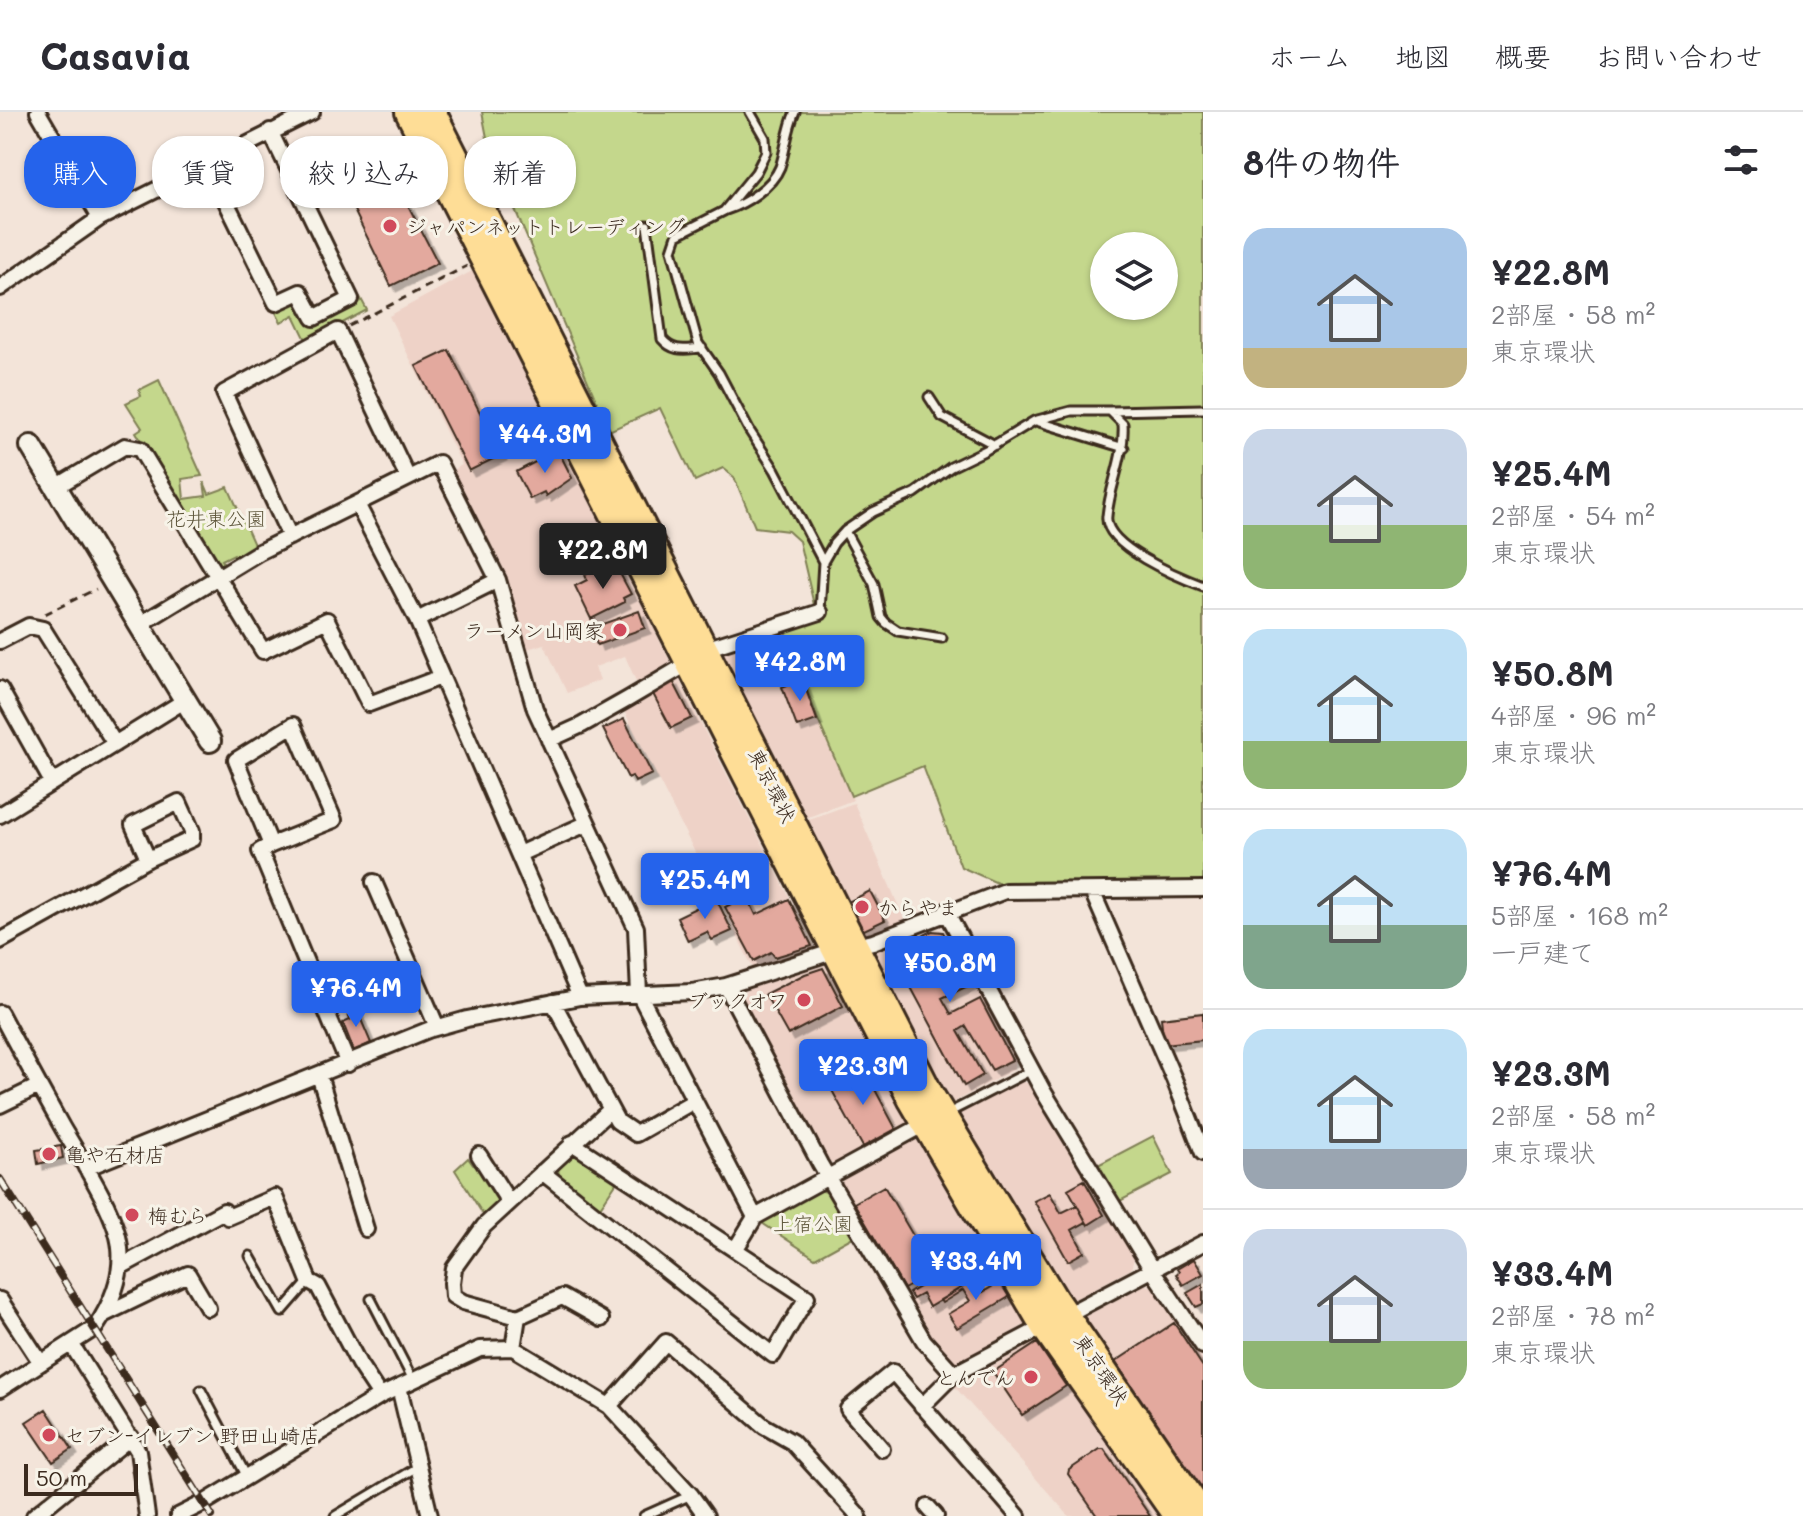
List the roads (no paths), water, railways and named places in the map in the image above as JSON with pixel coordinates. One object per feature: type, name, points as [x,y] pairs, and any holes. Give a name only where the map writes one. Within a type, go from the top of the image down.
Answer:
[{"type":"highway","name":"東京環状","points":[[409,112],[695,656],[845,950],[925,1124],[1055,1320],[1177,1516]]},
{"type":"highway","name":"東京環状","points":[[432,112],[695,656]]},
{"type":"highway","name":"東京環状","points":[[845,950],[929,1093],[1055,1320],[1203,1516]]},
{"type":"street","points":[[38,112],[100,218]]},
{"type":"street","points":[[261,136],[312,112]]},
{"type":"street","points":[[229,208],[276,303],[300,292],[314,318],[351,299],[270,131]]},
{"type":"street","points":[[0,288],[100,218],[152,192]]},
{"type":"street","points":[[290,537],[224,393],[338,331],[408,478]]},
{"type":"street","points":[[31,446],[210,741]]},
{"type":"street","points":[[56,487],[125,446],[140,449],[263,651],[327,620],[369,704],[441,677]]},
{"type":"street","points":[[139,625],[244,560],[439,463],[498,580],[529,692],[586,824],[636,928],[639,994],[755,1217]]},
{"type":"street","points":[[357,504],[417,620],[580,997]]},
{"type":"street","points":[[417,620],[498,580]]},
{"type":"street","points":[[549,740],[582,725],[695,656],[820,612]]},
{"type":"street","points":[[0,641],[29,626],[43,629],[115,744]]},
{"type":"street","points":[[0,689],[52,782]]},
{"type":"street","points":[[0,815],[184,701]]},
{"type":"street","points":[[271,845],[236,760],[293,725],[334,820],[260,851],[348,1064]]},
{"type":"street","points":[[0,941],[148,859],[192,839],[192,831],[179,802],[133,825],[148,859]]},
{"type":"street","points":[[519,854],[586,824]]},
{"type":"street","points":[[374,882],[437,1027]]},
{"type":"street","points":[[86,1168],[437,1027],[467,1019],[580,997],[692,992],[726,986],[845,950],[1005,891],[1203,889]]},
{"type":"street","points":[[1092,891],[1203,1153]]},
{"type":"street","points":[[946,911],[1032,1070],[1151,1268],[1203,1346]]},
{"type":"street","points":[[726,986],[828,1178],[924,1341],[954,1374]]},
{"type":"street","points":[[553,1002],[617,1121],[636,1134],[694,1101]]},
{"type":"street","points":[[0,1013],[86,1168],[114,1224],[120,1246],[120,1267],[105,1314],[95,1328],[0,1389]]},
{"type":"street","points":[[319,1075],[366,1229]]},
{"type":"street","points":[[0,1105],[39,1086]]},
{"type":"street","points":[[601,1319],[562,1297],[518,1317],[463,1302],[453,1296],[452,1283],[454,1268],[484,1226],[610,1110]]},
{"type":"street","points":[[735,1250],[755,1217],[925,1124]]},
{"type":"street","points":[[542,1172],[773,1355],[807,1297],[572,1143]]},
{"type":"street","points":[[479,1155],[509,1202]]},
{"type":"street","points":[[120,1267],[224,1211],[228,1217],[275,1197],[309,1281],[318,1286],[359,1364],[380,1396]]},
{"type":"street","points":[[922,1406],[954,1374],[1203,1243]]},
{"type":"street","points":[[105,1314],[188,1274],[208,1308]]},
{"type":"street","points":[[0,1300],[41,1363]]},
{"type":"street","points":[[513,1348],[518,1317]]},
{"type":"street","points":[[609,1406],[666,1342],[764,1426],[792,1442],[859,1516]]},
{"type":"street","points":[[72,1345],[131,1437],[141,1465],[147,1516]]},
{"type":"street","points":[[178,1516],[380,1396],[480,1349],[513,1348],[609,1406],[691,1495],[706,1516]]},
{"type":"street","points":[[882,1449],[848,1409],[893,1372],[1018,1516]]},
{"type":"street","points":[[399,1387],[430,1516]]},
{"type":"street","points":[[34,1516],[131,1437]]},
{"type":"lane","points":[[724,211],[756,172],[766,152],[765,138],[750,112]]},
{"type":"lane","points":[[795,112],[788,127],[780,167],[773,179],[739,206],[677,235],[672,250],[698,343],[775,470],[823,562]]},
{"type":"lane","points":[[647,225],[662,339],[670,348],[702,348]]},
{"type":"lane","points":[[929,397],[942,417],[995,445]]},
{"type":"lane","points":[[820,612],[823,562],[845,531],[1034,421],[1071,411],[1203,409]]},
{"type":"lane","points":[[1110,411],[1123,424],[1124,448],[1106,518],[1108,531],[1119,543],[1184,579],[1203,586]]},
{"type":"lane","points":[[1034,421],[1124,448]]},
{"type":"lane","points":[[845,531],[874,584],[881,617],[886,623],[898,631],[942,638]]},
{"type":"lane","points":[[954,1110],[1032,1070]]},
{"type":"lane","points":[[250,1256],[282,1312],[309,1281]]},
{"type":"lane","points":[[371,1299],[413,1380]]},
{"type":"lane","points":[[201,1390],[246,1475]]},
{"type":"lane","points":[[335,1516],[419,1465]]},
{"type":"lane","points":[[644,1516],[691,1495]]},
{"type":"railway","points":[[0,1179],[212,1516]]},
{"type":"place","name":"ジャパンネットトレーディング","points":[[390,226]]},
{"type":"place","name":"ラーメン山岡家","points":[[620,630]]},
{"type":"place","name":"からやま","points":[[862,907]]},
{"type":"place","name":"ブックオフ","points":[[804,1000]]},
{"type":"place","name":"亀や石材店","points":[[49,1154]]},
{"type":"place","name":"梅むら","points":[[132,1215]]},
{"type":"place","name":"とんでん","points":[[1031,1377]]},
{"type":"place","name":"セブン-イレブン 野田山崎店","points":[[49,1435]]},
{"type":"park label","name":"花井東公園","points":[[216,518]]},
{"type":"park label","name":"上宿公園","points":[[813,1223]]}]
